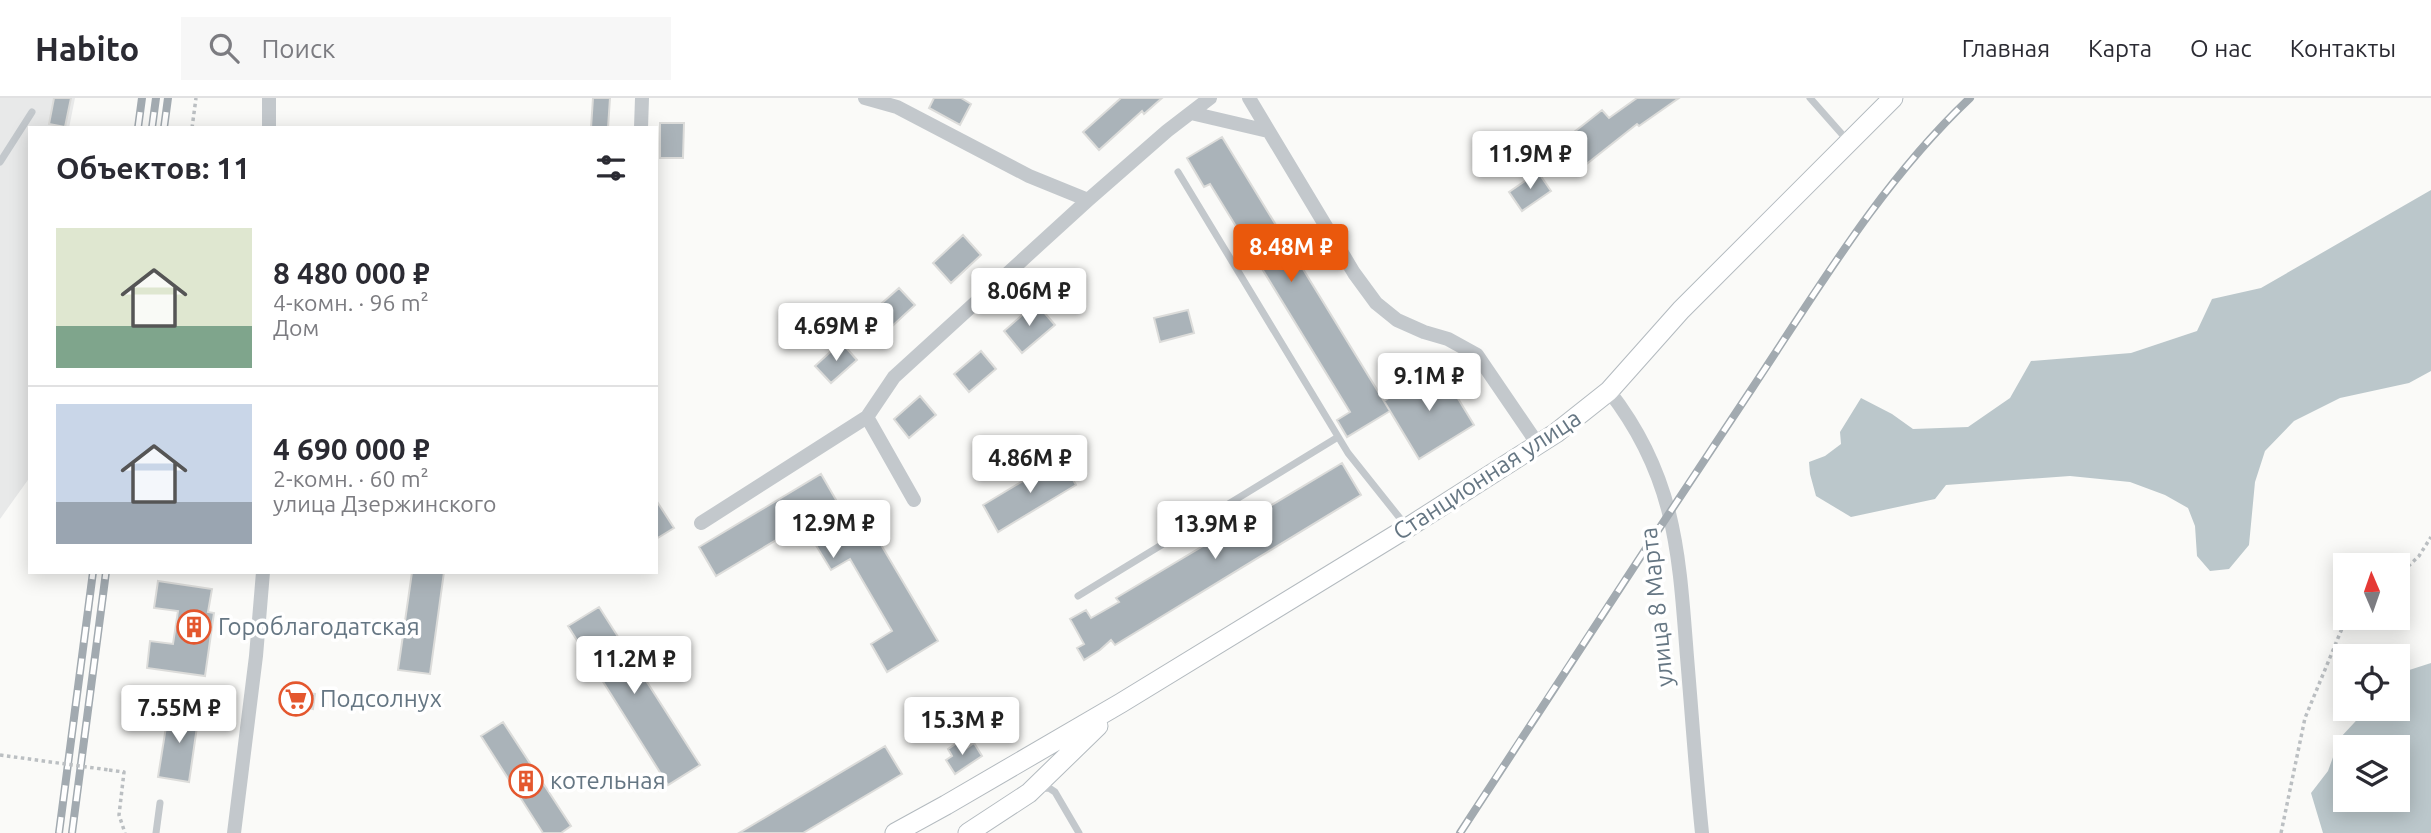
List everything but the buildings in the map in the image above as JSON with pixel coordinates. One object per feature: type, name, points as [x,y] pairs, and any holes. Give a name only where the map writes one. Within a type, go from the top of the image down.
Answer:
[{"type":"street","points":[[269,98],[269,126]]},
{"type":"street","points":[[641,126],[642,98]]},
{"type":"street","points":[[865,98],[897,107],[1030,176],[1088,200]]},
{"type":"street","points":[[701,523],[867,417],[894,377],[1088,200],[1210,98]]},
{"type":"street","points":[[1249,98],[1354,273],[1376,303],[1397,320],[1448,339],[1477,355],[1539,446]]},
{"type":"street","name":"Станционная улица","points":[[895,833],[1121,703],[1539,446],[1609,391],[1681,310],[1893,98]]},
{"type":"street","points":[[1191,113],[1268,131]]},
{"type":"street","name":"улица 8 Марта","points":[[1609,391],[1636,429],[1655,468],[1670,512],[1681,582],[1702,833]]},
{"type":"street","points":[[867,417],[914,500]]},
{"type":"street","points":[[234,833],[256,656],[263,574]]},
{"type":"street","name":"Станционная улица","points":[[968,833],[1029,793],[1121,703]]},
{"type":"lane","points":[[1811,98],[1848,141]]},
{"type":"lane","points":[[0,162],[32,112]]},
{"type":"lane","points":[[1178,172],[1348,453],[1408,528]]},
{"type":"lane","points":[[1078,596],[1338,437]]},
{"type":"lane","points":[[1029,793],[1041,788],[1049,788],[1055,792],[1079,833]]},
{"type":"lane","points":[[156,833],[160,803]]},
{"type":"path","points":[[192,126],[196,98]]},
{"type":"path","points":[[2410,565],[2431,537]]},
{"type":"path","points":[[2281,833],[2305,718],[2341,630]]},
{"type":"path","points":[[0,755],[124,772],[119,815],[125,833]]},
{"type":"shaded area","points":[[0,98],[75,98],[69,126],[28,126],[28,480],[0,519]]},
{"type":"shaded area","points":[[2431,190],[2431,371],[2409,383],[2340,398],[2294,421],[2265,451],[2255,482],[2249,545],[2229,569],[2210,571],[2197,556],[2195,526],[2188,508],[2165,495],[2130,482],[2070,476],[1946,485],[1935,499],[1851,517],[1816,496],[1809,462],[1825,456],[1841,444],[1840,432],[1861,398],[1892,414],[1913,429],[1968,427],[2010,398],[2031,361],[2131,353],[2197,331],[2212,299],[2261,288]]},
{"type":"shaded area","points":[[2431,663],[2431,833],[2323,833],[2311,793],[2328,771],[2333,757],[2333,812],[2410,812],[2410,735],[2343,735],[2356,721],[2410,721],[2410,670]]},
{"type":"railway","points":[[138,126],[142,98]]},
{"type":"railway","points":[[152,126],[156,98]]},
{"type":"railway","points":[[164,126],[168,98]]},
{"type":"railway","points":[[1460,833],[1826,275],[1908,165],[1970,98]]},
{"type":"railway","points":[[59,833],[93,574]]},
{"type":"railway","points":[[72,833],[106,574]]},
{"type":"place","name":"Гороблагодатская","points":[[194,627]]},
{"type":"place","name":"Подсолнух","points":[[296,699]]},
{"type":"place","name":"котельная","points":[[526,781]]}]
